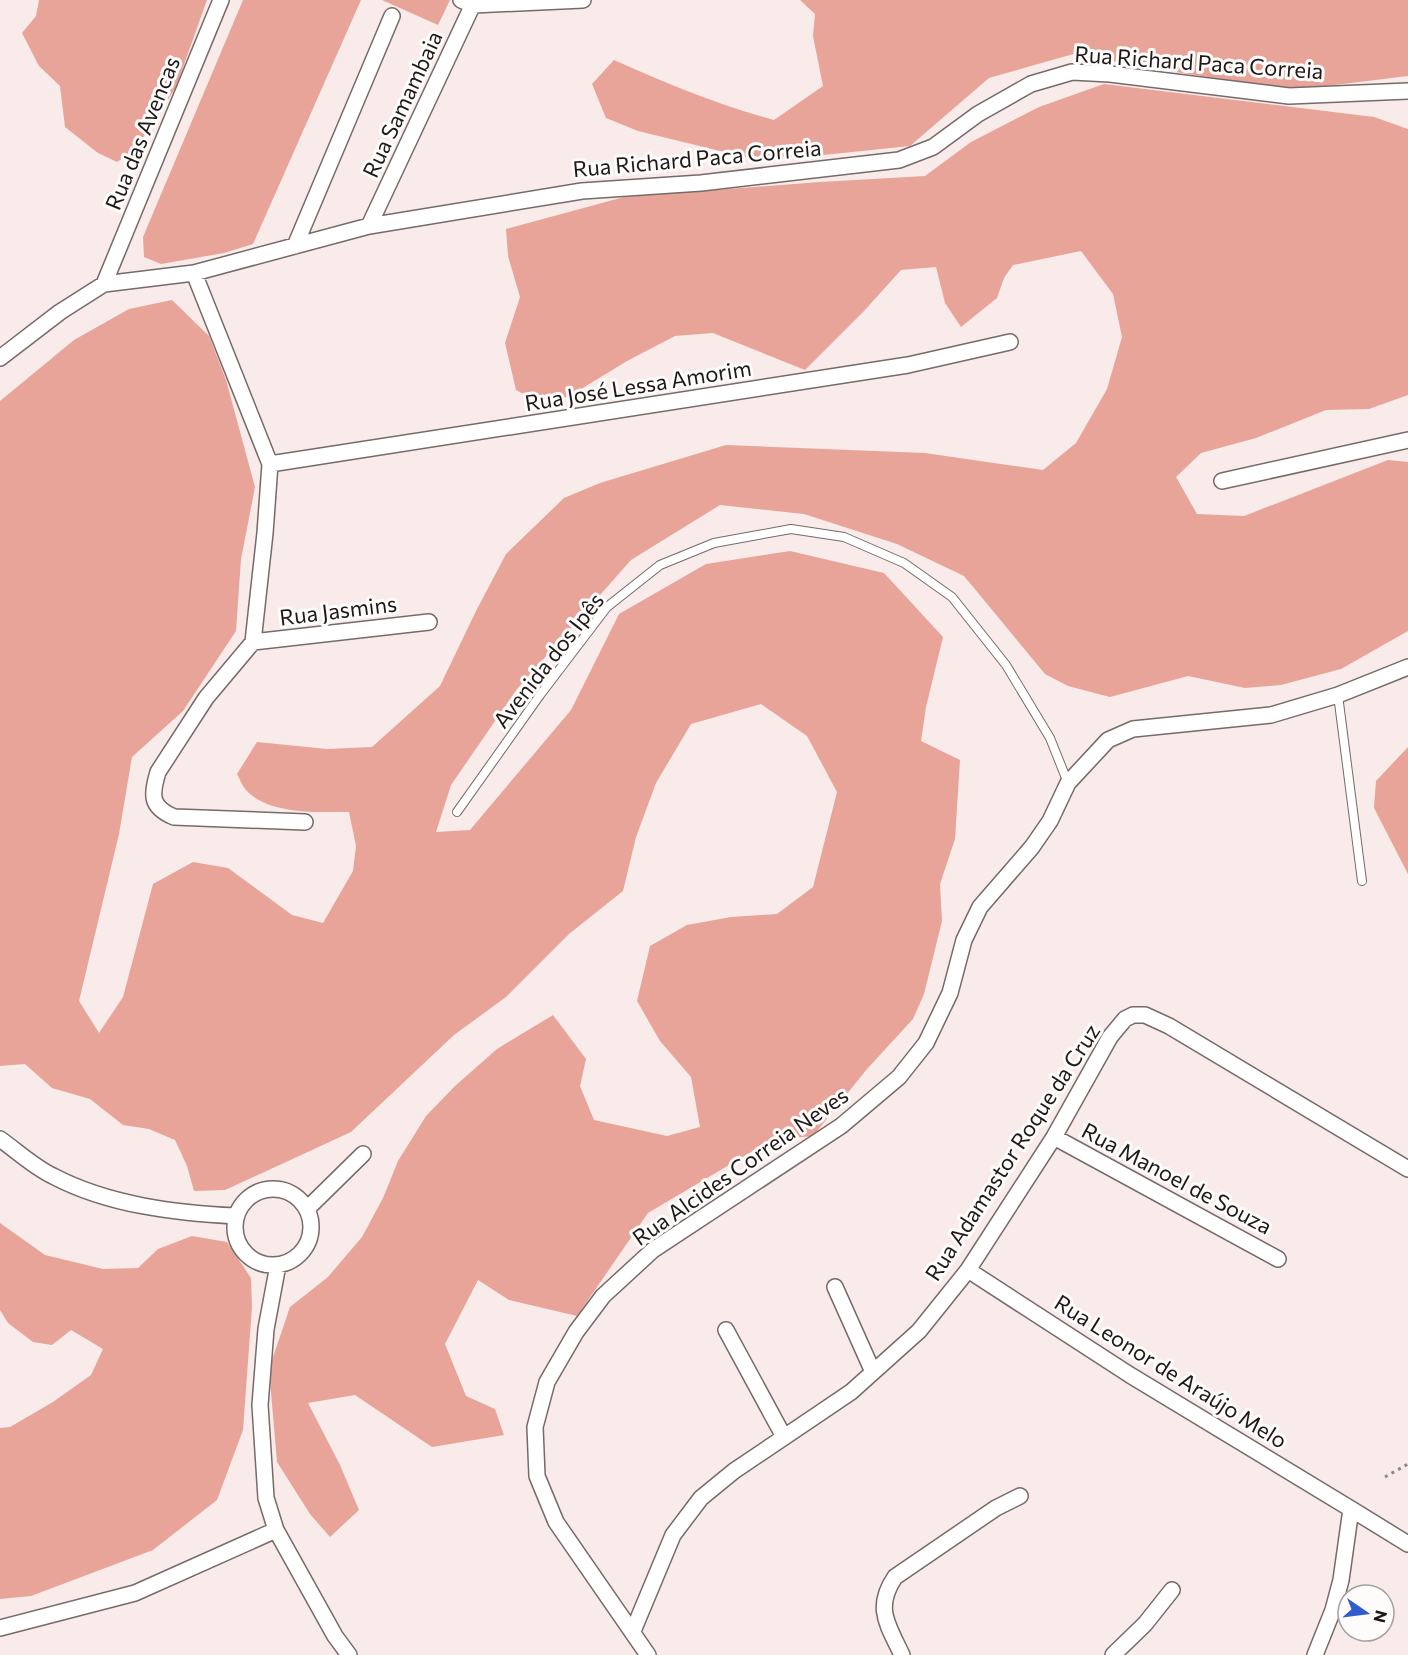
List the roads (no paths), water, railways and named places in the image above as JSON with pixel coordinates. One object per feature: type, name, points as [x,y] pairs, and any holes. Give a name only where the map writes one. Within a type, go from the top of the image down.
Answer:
[{"type":"street","name":"Rua das Avencas","points":[[104,284],[221,0]]},
{"type":"street","points":[[470,2],[583,0]]},
{"type":"street","name":"Rua Samambaia","points":[[369,226],[470,2]]},
{"type":"street","points":[[295,246],[392,16]]},
{"type":"street","name":"Rua Richard Paca Correia","points":[[0,358],[60,312],[104,284],[194,273],[369,226],[582,190],[701,183],[899,160],[933,147],[978,114],[1031,84],[1072,72],[1110,74],[1290,96],[1408,91]]},
{"type":"street","points":[[194,273],[270,464],[266,533],[253,642],[206,698],[158,772],[153,786],[154,802],[161,811],[174,817],[305,822]]},
{"type":"street","name":"Rua José Lessa Amorim","points":[[270,464],[908,365],[1010,342]]},
{"type":"street","points":[[1222,481],[1408,440]]},
{"type":"street","name":"Rua Jasmins","points":[[253,642],[429,622]]},
{"type":"street","name":"Rua Alcides Correia Neves","points":[[648,1655],[556,1522],[537,1476],[535,1427],[547,1382],[576,1332],[603,1296],[653,1250],[841,1126],[898,1077],[926,1043],[950,993],[964,940],[980,907],[1032,847],[1050,821],[1068,783],[1108,740],[1133,729],[1271,716],[1338,695],[1408,666]]},
{"type":"street","name":"Rua Adamastor Roque da Cruz","points":[[633,1631],[673,1535],[700,1498],[734,1471],[851,1392],[919,1331],[968,1270],[1054,1137],[1110,1037],[1125,1019],[1133,1015],[1145,1015],[1169,1026],[1406,1164]]},
{"type":"street","name":"Rua Manoel de Souza","points":[[1054,1137],[1278,1258]]},
{"type":"street","points":[[0,1139],[52,1176],[107,1198],[193,1214],[236,1216]]},
{"type":"street","points":[[307,1209],[363,1154]]},
{"type":"street","points":[[276,1189],[288,1192],[299,1199],[307,1209],[311,1221],[311,1233],[300,1255],[290,1262],[265,1265],[244,1252],[235,1229],[236,1216],[251,1196],[263,1190],[276,1189]]},
{"type":"street","points":[[278,1265],[266,1329],[260,1405],[266,1498],[276,1530],[335,1636],[349,1655]]},
{"type":"street","name":"Rua Leonor de Araújo Melo","points":[[968,1270],[1130,1375],[1408,1544]]},
{"type":"street","points":[[835,1287],[873,1372]]},
{"type":"street","points":[[726,1330],[784,1437]]},
{"type":"street","points":[[902,1655],[886,1621],[883,1604],[886,1590],[895,1577],[996,1508],[1020,1496]]},
{"type":"street","points":[[1316,1655],[1333,1610],[1341,1580],[1351,1509]]},
{"type":"street","points":[[0,1628],[135,1593],[276,1530]]},
{"type":"street","points":[[1113,1655],[1145,1624],[1172,1590]]},
{"type":"lane","name":"Avenida dos Ipês","points":[[457,812],[540,695],[607,608],[660,566],[671,561],[714,543],[791,530],[844,537],[904,563],[952,597],[1006,665],[1050,738],[1068,783]]},
{"type":"lane","points":[[1338,695],[1362,881]]}]
